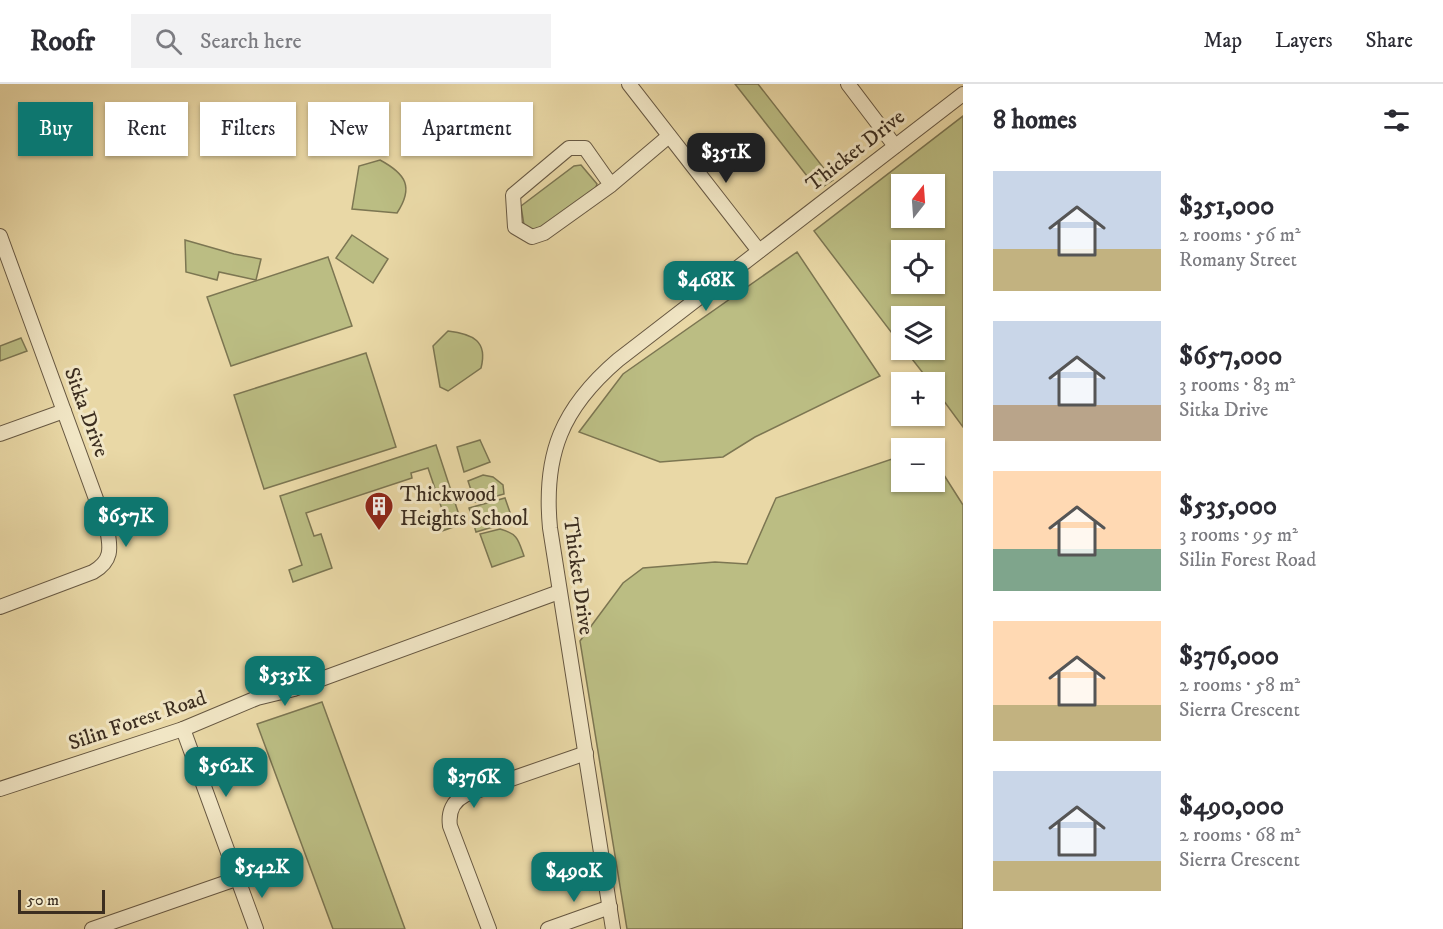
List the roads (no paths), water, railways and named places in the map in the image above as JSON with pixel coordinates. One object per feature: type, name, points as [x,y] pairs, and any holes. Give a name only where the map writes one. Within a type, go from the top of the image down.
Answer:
[{"type":"street","points":[[629,84],[759,251]]},
{"type":"street","points":[[848,84],[895,146]]},
{"type":"street","name":"Thicket Drive","points":[[613,929],[550,528],[549,488],[553,456],[558,440],[570,413],[593,382],[618,360],[963,94]]},
{"type":"street","points":[[611,184],[585,148],[569,148],[513,195],[515,227],[532,237],[544,233],[611,184],[669,136]]},
{"type":"street","name":"Sitka Drive","points":[[0,236],[5,262],[64,411],[107,529],[110,549],[108,558],[102,567],[93,572],[0,607]]},
{"type":"street","points":[[0,435],[64,411]]},
{"type":"street","name":"Silin Forest Road","points":[[0,789],[183,729],[257,698],[294,689],[559,592]]},
{"type":"street","points":[[183,729],[256,929]]},
{"type":"street","points":[[489,929],[450,826],[449,818],[452,807],[465,795],[586,753]]},
{"type":"street","points":[[92,929],[238,878]]},
{"type":"street","points":[[548,929],[610,907]]},
{"type":"place","name":"Thickwood Heights School","points":[[379,532]]}]
